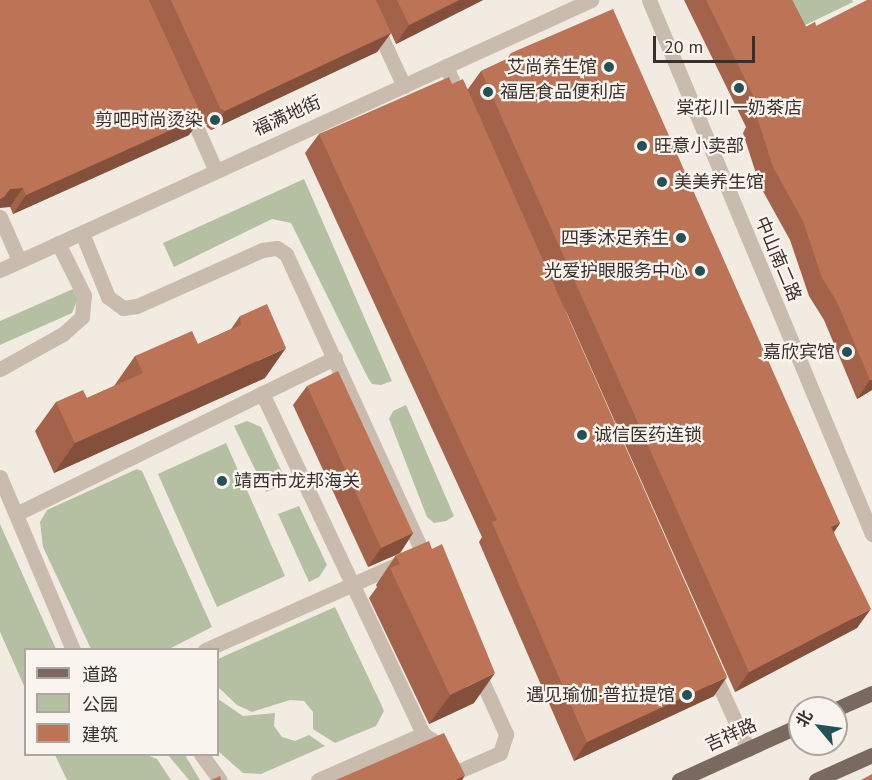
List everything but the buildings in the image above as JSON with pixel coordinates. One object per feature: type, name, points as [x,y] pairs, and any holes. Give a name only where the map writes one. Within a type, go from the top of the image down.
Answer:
[{"type":"main road","points":[[848,704],[872,693]]},
{"type":"main road","name":"吉祥路","points":[[679,780],[788,731]]},
{"type":"main road","points":[[816,780],[872,755]]},
{"type":"street","points":[[364,0],[404,86]]},
{"type":"street","name":"福满地街","points":[[0,270],[215,169],[591,0]]},
{"type":"street","name":"中山南二路","points":[[649,0],[872,534]]},
{"type":"street","points":[[446,66],[470,122]]},
{"type":"street","points":[[180,92],[215,169]]},
{"type":"street","points":[[0,217],[19,260]]},
{"type":"street","points":[[82,233],[108,297],[123,308],[137,306],[262,250],[277,248],[286,254],[433,573]]},
{"type":"street","points":[[0,369],[63,334],[82,317],[84,295],[58,243]]},
{"type":"street","points":[[18,513],[335,358]]},
{"type":"street","points":[[262,393],[423,734],[435,742],[449,765],[459,771],[500,753],[506,744],[504,728],[471,656]]},
{"type":"street","points":[[0,477],[18,513],[72,648]]},
{"type":"street","points":[[209,648],[423,553]]},
{"type":"street","points":[[707,658],[748,749]]},
{"type":"street","points":[[318,780],[423,734]]},
{"type":"street","points":[[202,756],[220,780]]},
{"type":"green space","points":[[776,0],[852,0],[853,2],[793,31]]},
{"type":"green space","points":[[304,179],[392,381],[381,385],[372,384],[368,378],[291,223],[272,219],[174,267],[163,243]]},
{"type":"green space","points":[[73,289],[78,299],[72,313],[0,345],[0,321]]},
{"type":"green space","points":[[406,405],[454,516],[446,521],[434,523],[427,517],[389,419],[393,411]]},
{"type":"green space","points":[[247,421],[261,427],[287,483],[266,492],[234,426]]},
{"type":"green space","points":[[226,443],[285,576],[217,607],[158,474]]},
{"type":"green space","points":[[137,469],[142,471],[212,627],[171,648],[91,648],[43,547],[40,522],[47,510]]},
{"type":"green space","points":[[299,506],[327,565],[319,577],[309,582],[278,514]]},
{"type":"green space","points":[[0,524],[56,648],[24,648],[24,686],[0,632]]},
{"type":"green space","points":[[335,607],[384,711],[376,726],[335,743],[313,729],[313,712],[304,701],[290,700],[252,712],[237,705],[219,688],[219,659]]},
{"type":"green space","points":[[219,700],[243,716],[275,713],[274,726],[282,737],[295,741],[309,735],[325,746],[261,774],[243,773],[219,752]]},
{"type":"green space","points":[[55,756],[150,756],[157,759],[171,780],[67,780]]},
{"type":"green space","points":[[169,756],[186,756],[200,780],[189,780]]},
{"type":"place","name":"艾尚养生馆","points":[[609,67]]},
{"type":"place","name":"棠花川一奶茶店","points":[[739,88]]},
{"type":"place","name":"福居食品便利店","points":[[488,92]]},
{"type":"place","name":"剪吧时尚烫染","points":[[215,120]]},
{"type":"place","name":"旺意小卖部","points":[[642,146]]},
{"type":"place","name":"美美养生馆","points":[[662,182]]},
{"type":"place","name":"四季沐足养生","points":[[681,238]]},
{"type":"place","name":"光爱护眼服务中心","points":[[700,271]]},
{"type":"place","name":"嘉欣宾馆","points":[[847,352]]},
{"type":"place","name":"诚信医药连锁","points":[[582,435]]},
{"type":"place","name":"靖西市龙邦海关","points":[[222,481]]},
{"type":"place","name":"遇见瑜伽·普拉提馆","points":[[687,695]]}]
